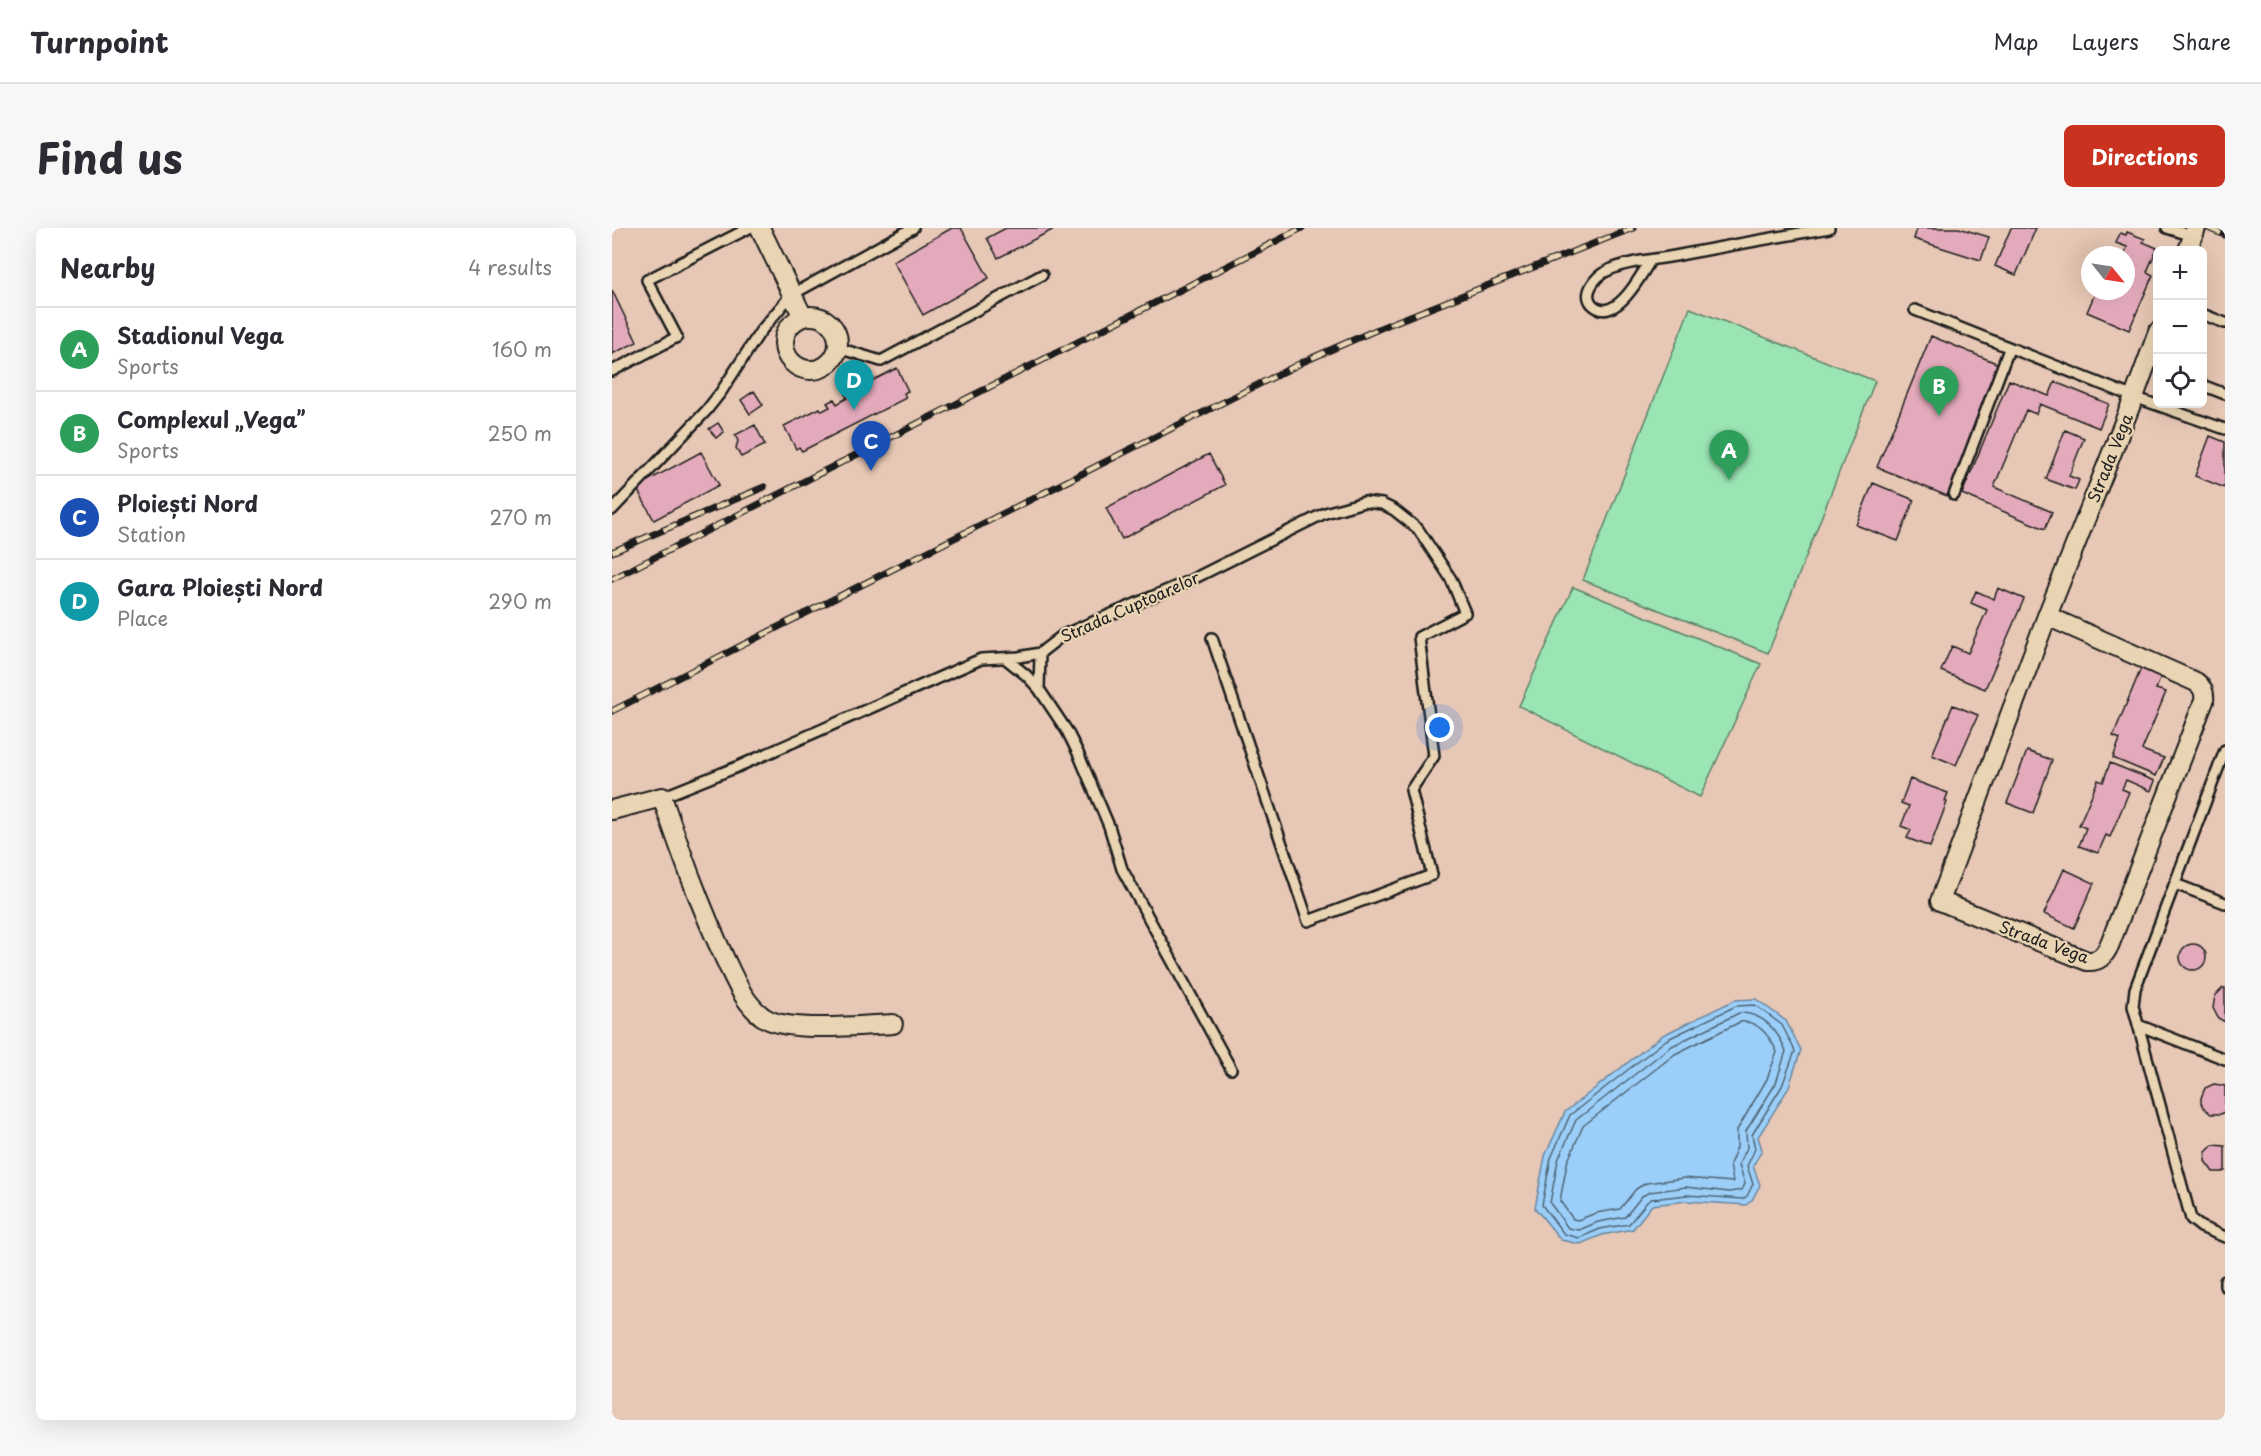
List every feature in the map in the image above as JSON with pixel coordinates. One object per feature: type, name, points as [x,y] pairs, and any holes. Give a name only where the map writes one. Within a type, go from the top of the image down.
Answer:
[{"type":"street","points":[[760,228],[803,317]]},
{"type":"street","points":[[803,317],[819,317],[832,326],[839,340],[838,348],[835,357],[822,368],[805,370],[790,361],[784,344],[789,327],[803,317]]},
{"type":"street","name":"Strada Vega","points":[[2047,616],[2196,682],[2205,693],[2204,701],[2109,946],[2100,959],[2094,961],[2087,961],[1940,901],[2047,616],[2134,397],[2152,365]]},
{"type":"street","points":[[662,797],[703,911],[745,997],[762,1017],[785,1024],[822,1027],[893,1024]]},
{"type":"street","name":"Strada Cuptoarelor","points":[[612,810],[662,797]]},
{"type":"lane","points":[[612,371],[677,337],[647,280],[748,228]]},
{"type":"lane","points":[[612,510],[706,411],[760,332],[791,295],[913,228]]},
{"type":"lane","points":[[1650,261],[1618,305],[1602,309],[1594,306],[1589,300],[1589,292],[1600,275],[1608,270],[1650,261],[1829,228]]},
{"type":"lane","points":[[2167,228],[2192,238]]},
{"type":"lane","points":[[838,348],[881,361],[1042,275]]},
{"type":"lane","points":[[1915,310],[2134,397],[2225,429]]},
{"type":"lane","points":[[2207,317],[2225,323]]},
{"type":"lane","points":[[1954,495],[2009,348]]},
{"type":"lane","points":[[2207,387],[2225,394]]},
{"type":"lane","name":"Strada Cuptoarelor","points":[[662,797],[737,767],[981,659],[1040,653],[1063,635],[1190,581],[1324,513],[1364,502],[1388,507],[1418,529],[1451,579],[1465,613],[1419,637],[1434,756],[1411,790],[1432,875],[1308,921],[1212,638]]},
{"type":"lane","points":[[1039,689],[1040,653]]},
{"type":"lane","points":[[1005,658],[1039,689],[1067,731],[1109,826],[1122,868],[1231,1069]]},
{"type":"lane","points":[[2225,750],[2135,989],[2133,1006],[2191,1220],[2200,1227],[2225,1237]]},
{"type":"lane","points":[[2175,884],[2225,903]]},
{"type":"lane","points":[[2138,1025],[2225,1059]]},
{"type":"green space","points":[[1690,308],[1875,381],[1768,653],[1583,580]]},
{"type":"green space","points":[[1573,587],[1761,664],[1700,797],[1519,706]]},
{"type":"water","points":[[1756,999],[1786,1021],[1801,1050],[1788,1089],[1758,1137],[1762,1150],[1753,1166],[1760,1185],[1752,1200],[1746,1205],[1687,1201],[1652,1205],[1633,1229],[1602,1235],[1580,1244],[1561,1240],[1535,1208],[1545,1156],[1565,1112],[1663,1035],[1735,1000]]},
{"type":"building","points":[[952,228],[961,228],[989,278],[923,315],[893,261]]},
{"type":"building","points":[[1006,228],[1056,228],[998,258],[987,238]]},
{"type":"building","points":[[1917,228],[1959,228],[1989,237],[1981,260],[1914,239]]},
{"type":"building","points":[[2011,228],[2036,228],[2016,275],[1995,266]]},
{"type":"building","points":[[2127,232],[2145,239],[2143,242],[2153,246],[2153,258],[2147,272],[2153,275],[2129,330],[2087,312],[2092,300],[2135,300],[2135,246],[2116,243],[2120,233],[2126,235]]},
{"type":"building","points":[[612,290],[637,342],[612,354]]},
{"type":"building","points":[[1931,336],[2001,365],[1947,496],[1877,467]]},
{"type":"building","points":[[897,368],[908,391],[904,393],[906,398],[802,451],[799,447],[796,449],[784,426],[820,408],[822,411],[830,407],[827,403],[834,399],[837,404],[847,398],[845,394],[852,390],[855,395],[862,391],[860,387]]},
{"type":"building","points":[[2009,380],[2049,396],[2055,382],[2109,404],[2099,428],[2040,404],[2036,414],[2026,410],[1994,487],[2052,512],[2045,529],[1962,494]]},
{"type":"building","points":[[754,391],[763,405],[750,414],[741,400]]},
{"type":"building","points":[[718,423],[724,432],[716,438],[709,429]]},
{"type":"building","points":[[755,425],[765,445],[741,457],[736,448],[738,441],[735,435]]},
{"type":"building","points":[[2065,430],[2084,438],[2069,476],[2079,480],[2075,490],[2046,479]]},
{"type":"building","points":[[2210,436],[2225,442],[2225,488],[2195,476]]},
{"type":"building","points":[[701,452],[719,485],[654,520],[636,487]]},
{"type":"building","points":[[1209,454],[1225,485],[1122,539],[1106,508]]},
{"type":"building","points":[[1873,483],[1914,500],[1898,541],[1856,525]]},
{"type":"building","points":[[1998,588],[2024,599],[1985,689],[1941,671],[1952,646],[1968,653],[1987,610],[1971,603],[1976,591],[1994,599]]},
{"type":"building","points":[[2142,666],[2162,674],[2156,689],[2166,692],[2142,750],[2164,758],[2156,776],[2113,758],[2120,739],[2113,736]]},
{"type":"building","points":[[1953,705],[1978,715],[1956,765],[1932,755]]},
{"type":"building","points":[[2027,751],[2052,760],[2033,813],[2007,803]]},
{"type":"building","points":[[2110,763],[2155,781],[2151,791],[2126,780],[2122,789],[2129,792],[2110,837],[2106,835],[2098,853],[2079,846],[2086,828],[2079,825],[2098,780],[2103,782]]},
{"type":"building","points":[[1910,779],[1948,793],[1945,801],[1947,802],[1930,847],[1907,838],[1911,830],[1901,826],[1909,806],[1901,803]]},
{"type":"building","points":[[2064,869],[2094,883],[2074,928],[2044,914]]},
{"type":"building","points":[[2193,944],[2202,948],[2206,957],[2202,966],[2193,970],[2184,966],[2180,957],[2184,948]]},
{"type":"building","points":[[2225,988],[2225,1022],[2218,1018],[2213,1008],[2215,996]]},
{"type":"building","points":[[2214,1084],[2225,1086],[2225,1112],[2221,1114],[2211,1114],[2201,1103],[2205,1088]]},
{"type":"building","points":[[2213,1145],[2225,1146],[2225,1171],[2213,1172],[2205,1161],[2206,1152]]},
{"type":"railway","points":[[612,579],[1302,228]]},
{"type":"railway","points":[[612,711],[1305,361],[1385,326],[1633,228]]},
{"type":"railway","points":[[2208,228],[2225,235]]},
{"type":"railway","points":[[612,552],[764,487]]},
{"type":"place","name":"Gara Ploiești Nord","points":[[854,410]]},
{"type":"place","name":"Complexul „Vega”","points":[[1939,416]]},
{"type":"place","name":"Ploiești Nord","points":[[871,471]]},
{"type":"place","name":"Stadionul Vega","points":[[1729,480]]}]
